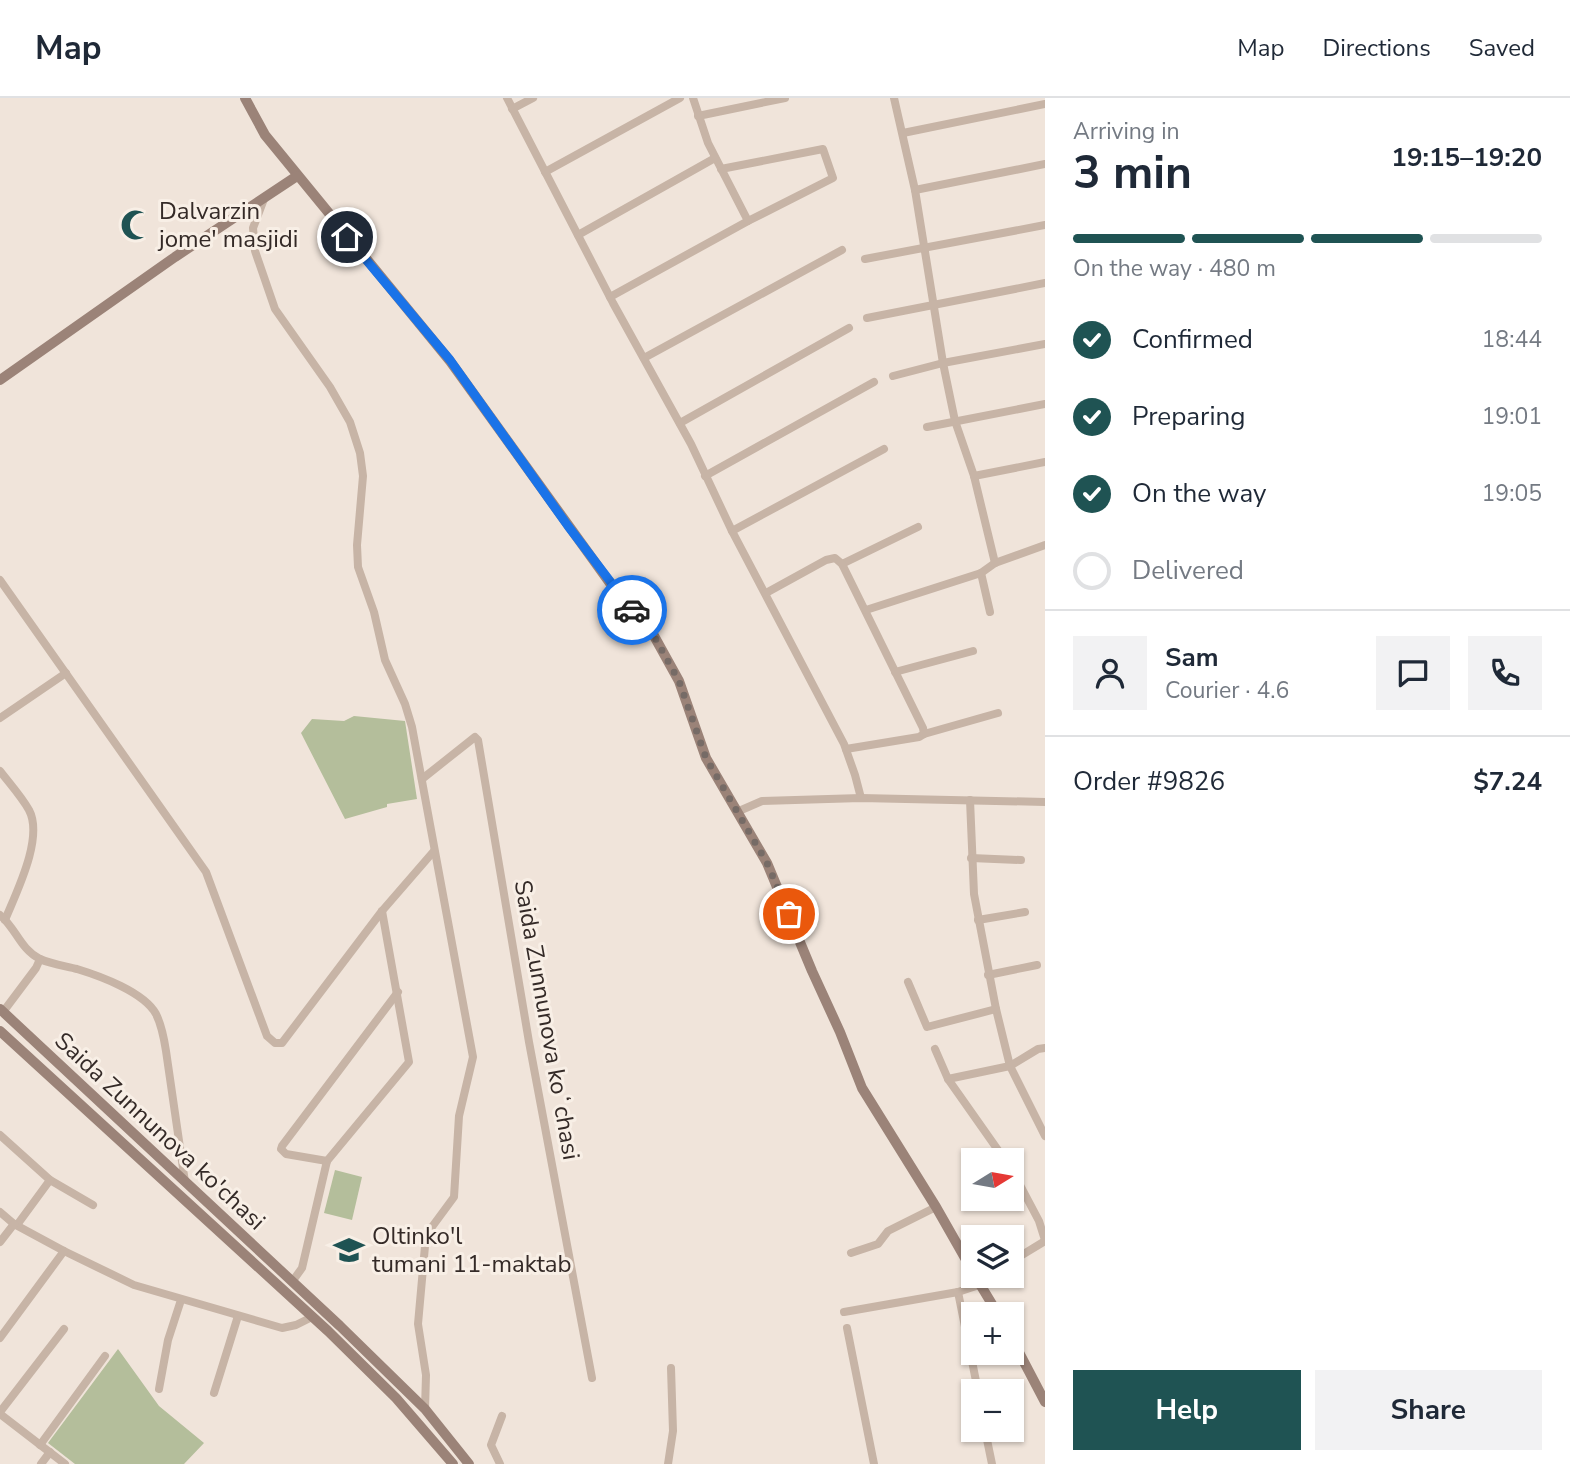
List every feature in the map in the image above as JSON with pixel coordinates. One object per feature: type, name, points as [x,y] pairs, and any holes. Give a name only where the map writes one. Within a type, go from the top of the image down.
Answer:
[{"type":"street","points":[[245,98],[265,135],[450,360],[615,590],[653,634],[679,681],[706,758],[767,863],[862,1088],[961,1248]]},
{"type":"street","points":[[507,98],[610,297],[680,423],[732,531],[846,748],[861,798]]},
{"type":"street","points":[[512,109],[533,98]]},
{"type":"street","points":[[545,172],[680,98]]},
{"type":"street","points":[[693,98],[715,158],[748,221]]},
{"type":"street","points":[[698,116],[785,98]]},
{"type":"street","points":[[894,98],[926,248],[943,363],[955,421],[974,476],[995,563]]},
{"type":"street","points":[[903,133],[1045,104]]},
{"type":"street","points":[[610,297],[833,178],[823,149],[721,169]]},
{"type":"street","points":[[578,235],[715,158]]},
{"type":"street","points":[[915,190],[1045,164]]},
{"type":"street","points":[[1,376],[297,176]]},
{"type":"street","points":[[265,197],[253,228],[255,251],[275,309],[330,387],[350,422],[360,453],[363,476],[357,545],[358,567],[374,612],[385,660],[405,704],[422,779],[473,1057],[459,1116],[454,1197],[426,1235],[418,1325],[426,1375],[425,1409]]},
{"type":"street","points":[[866,259],[1045,225]]},
{"type":"street","points":[[644,358],[842,250]]},
{"type":"street","points":[[867,318],[1045,283]]},
{"type":"street","points":[[680,423],[849,328]]},
{"type":"street","points":[[893,376],[943,363],[1045,344]]},
{"type":"street","points":[[705,476],[874,382]]},
{"type":"street","points":[[927,427],[1045,404]]},
{"type":"street","points":[[732,531],[884,449]]},
{"type":"street","points":[[974,476],[1045,462]]},
{"type":"street","points":[[842,564],[918,527]]},
{"type":"street","points":[[866,610],[981,573],[995,563],[1045,545]]},
{"type":"street","points":[[766,593],[826,560],[835,558],[842,564],[924,734]]},
{"type":"street","points":[[981,573],[990,612]]},
{"type":"street","points":[[0,580],[206,872],[234,952],[267,1036],[271,1040],[282,1043],[382,911],[435,851]]},
{"type":"street","points":[[895,671],[973,651]]},
{"type":"street","points":[[2,714],[66,673]]},
{"type":"street","points":[[846,748],[919,737],[998,713]]},
{"type":"street","name":"Saida Zunnunova koʻchasi","points":[[422,779],[475,737],[478,740],[529,1042],[592,1378]]},
{"type":"street","points":[[0,771],[30,812],[33,823],[33,835],[23,876],[3,918],[23,948],[40,959],[92,973],[141,999],[155,1012],[163,1032],[185,1182]]},
{"type":"street","points":[[739,811],[762,801],[861,798],[1045,802]]},
{"type":"street","points":[[970,800],[971,858],[988,975],[1010,1066],[1045,1136]]},
{"type":"street","points":[[971,858],[1021,860]]},
{"type":"street","points":[[292,1282],[302,1268],[306,1255],[327,1161],[409,1062],[382,911]]},
{"type":"street","points":[[978,920],[1025,912]]},
{"type":"street","points":[[2,1011],[40,959]]},
{"type":"street","points":[[988,975],[1037,965]]},
{"type":"street","points":[[908,982],[928,1027],[996,1009]]},
{"type":"street","points":[[327,1161],[286,1154],[281,1149],[398,992]]},
{"type":"street","name":"Saida Zunnunova ko'chasi","points":[[2,1011],[425,1409],[468,1464]]},
{"type":"street","name":"Saida Zunnunova ko'chasi","points":[[0,1031],[312,1317],[396,1398],[453,1464]]},
{"type":"street","points":[[948,1079],[1010,1066],[1038,1049],[1045,1048]]},
{"type":"street","points":[[935,1049],[948,1079],[997,1148]]},
{"type":"street","points":[[0,1135],[50,1180],[93,1205]]},
{"type":"street","points":[[0,1242],[50,1180]]},
{"type":"street","points":[[1024,1190],[1042,1220],[1045,1240],[1024,1253]]},
{"type":"street","points":[[851,1253],[878,1244],[888,1231],[936,1207]]},
{"type":"street","points":[[0,1212],[15,1224],[64,1251],[134,1285],[282,1328],[312,1317]]},
{"type":"street","points":[[240,1252],[249,1243]]},
{"type":"street","points":[[0,1338],[64,1251]]},
{"type":"street","points":[[844,1312],[958,1292],[964,1288]]},
{"type":"street","points":[[958,1292],[976,1379]]},
{"type":"street","points":[[159,1390],[168,1340],[181,1300]]},
{"type":"street","points":[[214,1393],[239,1316]]},
{"type":"street","points":[[847,1328],[874,1464]]},
{"type":"street","points":[[64,1329],[0,1413],[65,1464]]},
{"type":"street","points":[[40,1445],[105,1356]]},
{"type":"street","points":[[1024,1362],[1045,1402]]},
{"type":"street","points":[[668,1464],[673,1431],[671,1368]]},
{"type":"street","points":[[500,1464],[491,1445],[502,1416]]},
{"type":"street","points":[[987,1442],[992,1464]]},
{"type":"street","points":[[41,1464],[50,1452]]},
{"type":"green space","points":[[354,716],[405,721],[417,799],[387,804],[387,807],[345,819],[301,733],[312,719],[344,721]]},
{"type":"green space","points":[[335,1170],[362,1177],[352,1220],[324,1213]]},
{"type":"green space","points":[[118,1349],[159,1406],[204,1443],[184,1464],[75,1464],[48,1443]]},
{"type":"way so far","points":[[632,610],[653,634],[679,681],[706,758],[767,863],[789,914]]},
{"type":"place","name":"Dalvarzin jome' masjidi","points":[[136,225]]},
{"type":"place","name":"Oltinko'l tumani 11-maktab","points":[[349,1250]]},
{"type":"route","points":[[347,237],[450,360],[568,526],[632,610]]}]
